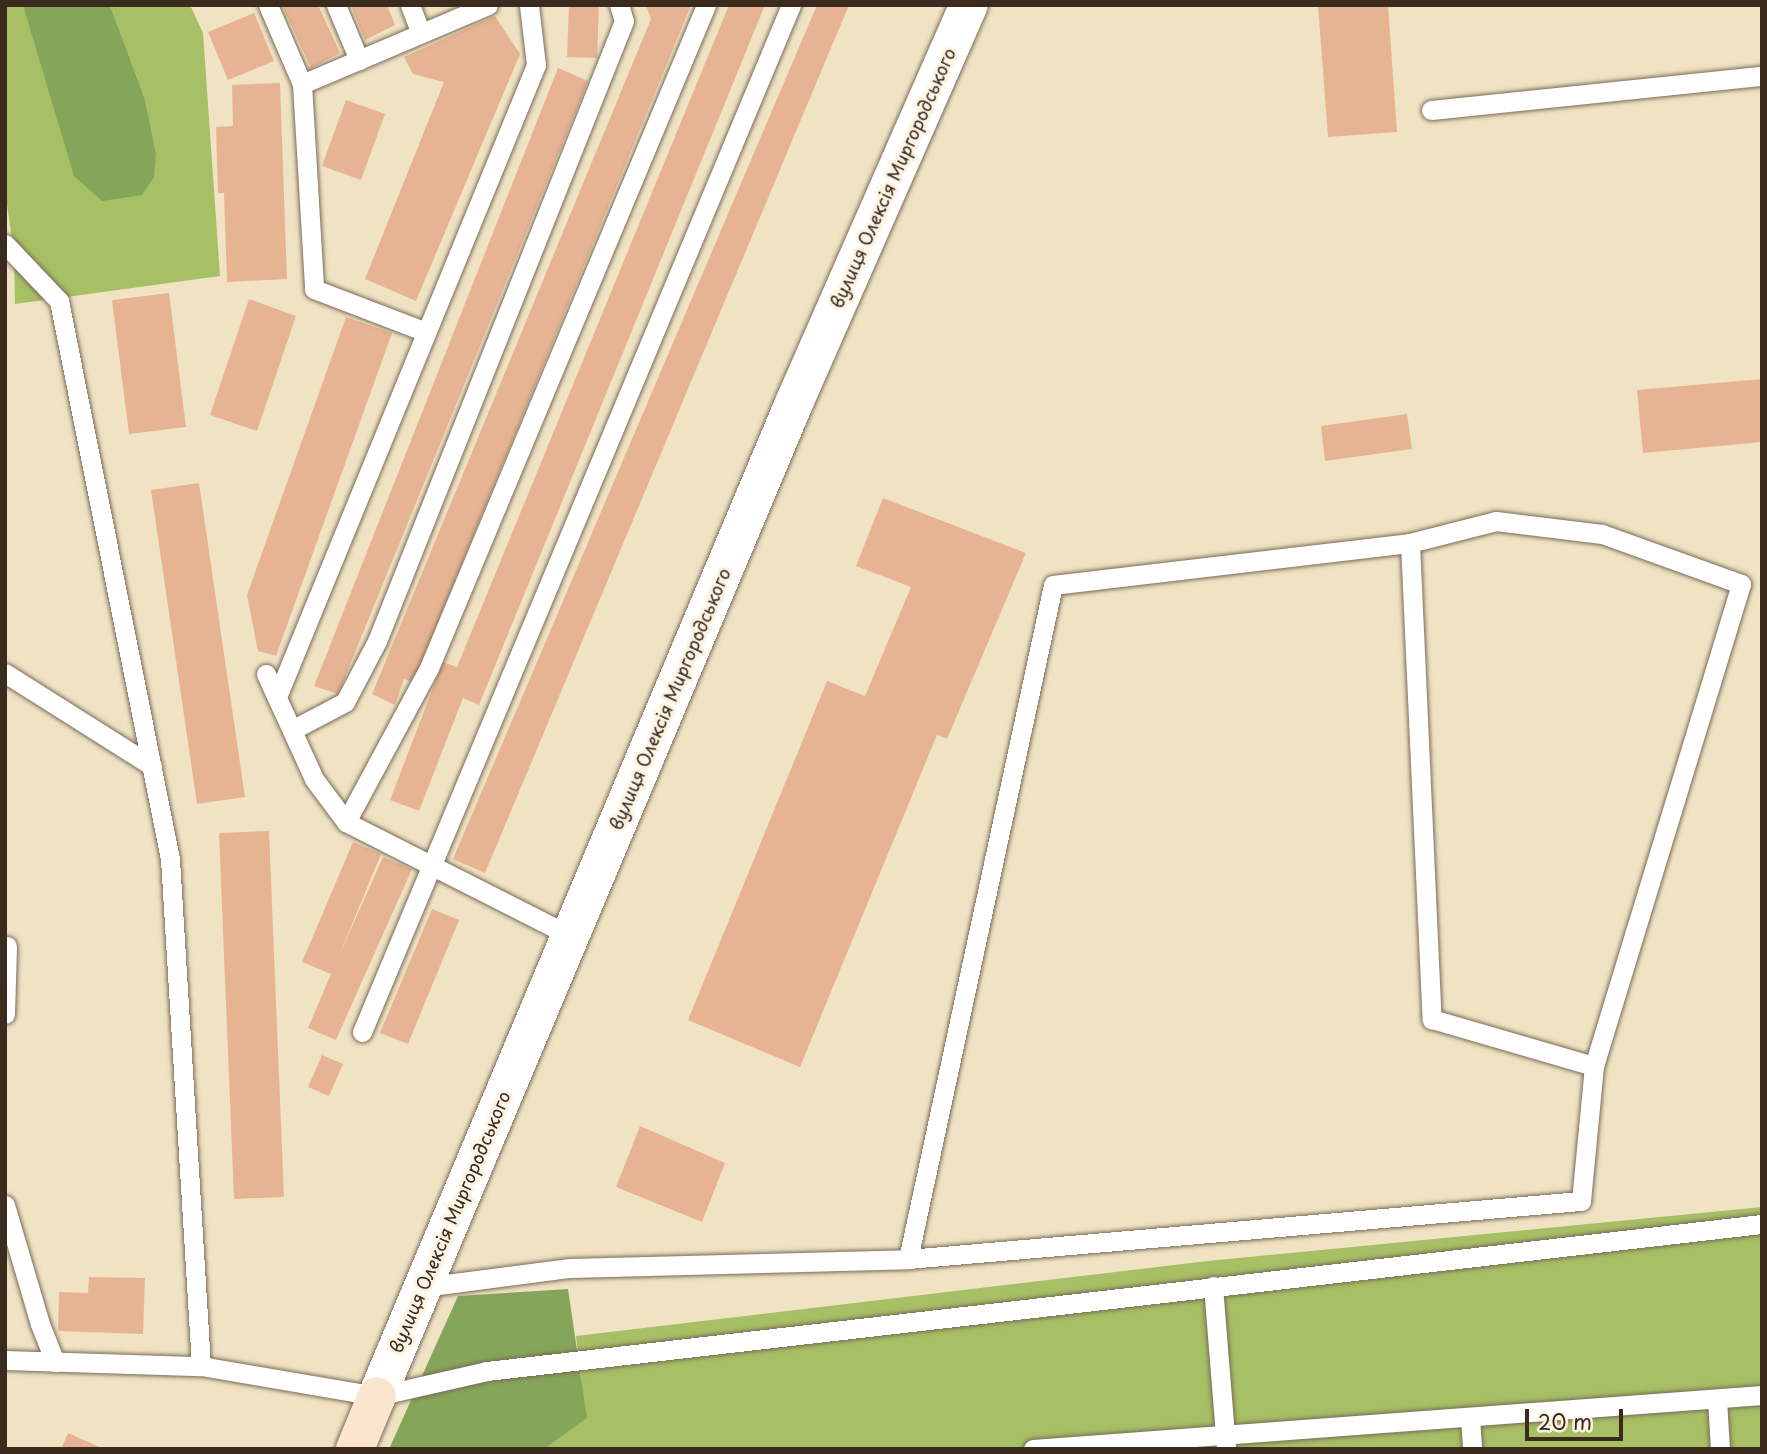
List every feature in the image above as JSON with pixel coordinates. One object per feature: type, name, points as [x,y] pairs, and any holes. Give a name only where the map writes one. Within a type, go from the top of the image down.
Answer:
[{"type":"street","name":"вулиця Олексія Миргородського","points":[[377,1396],[788,416],[970,5]]},
{"type":"street","points":[[355,1449],[377,1396]]},
{"type":"lane","points":[[268,5],[302,84],[314,289],[426,332]]},
{"type":"lane","points":[[336,5],[359,60]]},
{"type":"lane","points":[[410,5],[422,33]]},
{"type":"lane","points":[[277,697],[536,65],[528,5]]},
{"type":"lane","points":[[292,730],[345,702],[377,641],[624,21],[619,5]]},
{"type":"lane","points":[[346,822],[429,668],[706,5]]},
{"type":"lane","points":[[362,1032],[429,865],[792,5]]},
{"type":"lane","points":[[302,84],[484,6]]},
{"type":"lane","points":[[1430,110],[1762,76]]},
{"type":"lane","points":[[5,244],[59,301],[170,859],[201,1366]]},
{"type":"lane","points":[[423,1287],[570,1268],[908,1259],[1581,1202],[1594,1066],[1741,584],[1602,534],[1496,521],[1410,543],[1053,585],[908,1259]]},
{"type":"lane","points":[[1410,543],[1432,1019],[1594,1066]]},
{"type":"lane","points":[[5,673],[152,766]]},
{"type":"lane","points":[[266,674],[314,779],[346,822],[570,936]]},
{"type":"lane","points":[[5,1014],[6,946]]},
{"type":"lane","points":[[5,1205],[40,1324],[55,1362]]},
{"type":"lane","points":[[5,1360],[201,1366],[377,1396],[488,1371],[1762,1224]]},
{"type":"lane","points":[[1213,1286],[1225,1441]]},
{"type":"lane","points":[[1033,1449],[1225,1441],[1762,1395]]},
{"type":"lane","points":[[1717,1399],[1720,1449]]},
{"type":"lane","points":[[1470,1418],[1472,1449]]},
{"type":"green space","points":[[5,5],[23,5],[36,40],[156,153],[145,99],[110,5],[190,5],[203,33],[220,276],[15,304],[14,253],[5,191]]},
{"type":"green space","points":[[23,5],[110,5],[145,99],[156,153],[154,177],[142,195],[102,201],[74,176]]},
{"type":"green space","points":[[1762,1207],[1762,1449],[544,1449],[586,1418],[576,1336],[1208,1261]]},
{"type":"green space","points":[[568,1289],[587,1418],[544,1449],[389,1449],[458,1296]]},
{"type":"building","points":[[282,5],[318,5],[340,53],[311,68]]},
{"type":"building","points":[[351,5],[387,5],[395,25],[365,40]]},
{"type":"building","points":[[569,5],[599,5],[597,58],[567,57]]},
{"type":"building","points":[[646,5],[691,5],[413,682],[404,679],[395,705],[372,694],[651,19]]},
{"type":"building","points":[[729,5],[765,5],[479,705],[463,698],[419,811],[390,800],[443,662],[457,667]]},
{"type":"building","points":[[817,5],[849,5],[485,873],[453,859]]},
{"type":"building","points":[[1318,5],[1388,5],[1397,132],[1328,137]]},
{"type":"building","points":[[254,13],[274,61],[228,80],[208,32]]},
{"type":"building","points":[[495,16],[520,54],[416,301],[365,279],[444,82],[413,74],[404,57]]},
{"type":"building","points":[[558,68],[588,81],[338,694],[314,686]]},
{"type":"building","points":[[280,83],[287,279],[227,282],[224,193],[218,193],[216,127],[233,126],[232,85]]},
{"type":"building","points":[[346,100],[385,114],[361,180],[322,166]]},
{"type":"building","points":[[169,293],[186,427],[129,434],[112,300]]},
{"type":"building","points":[[249,299],[296,316],[257,431],[210,415]]},
{"type":"building","points":[[346,317],[392,333],[276,656],[258,651],[247,595]]},
{"type":"building","points":[[1762,379],[1762,442],[1643,453],[1637,390]]},
{"type":"building","points":[[1407,414],[1412,449],[1325,461],[1321,426]]},
{"type":"building","points":[[199,483],[245,797],[197,804],[151,490]]},
{"type":"building","points":[[883,498],[1026,553],[947,739],[937,735],[800,1067],[688,1020],[827,681],[865,696],[911,587],[856,566]]},
{"type":"building","points":[[269,831],[284,1197],[234,1199],[219,833]]},
{"type":"building","points":[[353,842],[381,854],[338,958],[383,857],[412,869],[336,1040],[308,1028],[331,974],[302,962]]},
{"type":"building","points":[[432,909],[459,920],[408,1044],[380,1033]]},
{"type":"building","points":[[322,1055],[343,1064],[329,1096],[308,1087]]},
{"type":"building","points":[[640,1126],[725,1163],[702,1222],[616,1187]]},
{"type":"building","points":[[89,1277],[145,1278],[143,1334],[58,1331],[59,1292],[88,1293]]},
{"type":"building","points":[[68,1433],[104,1449],[61,1449]]}]
